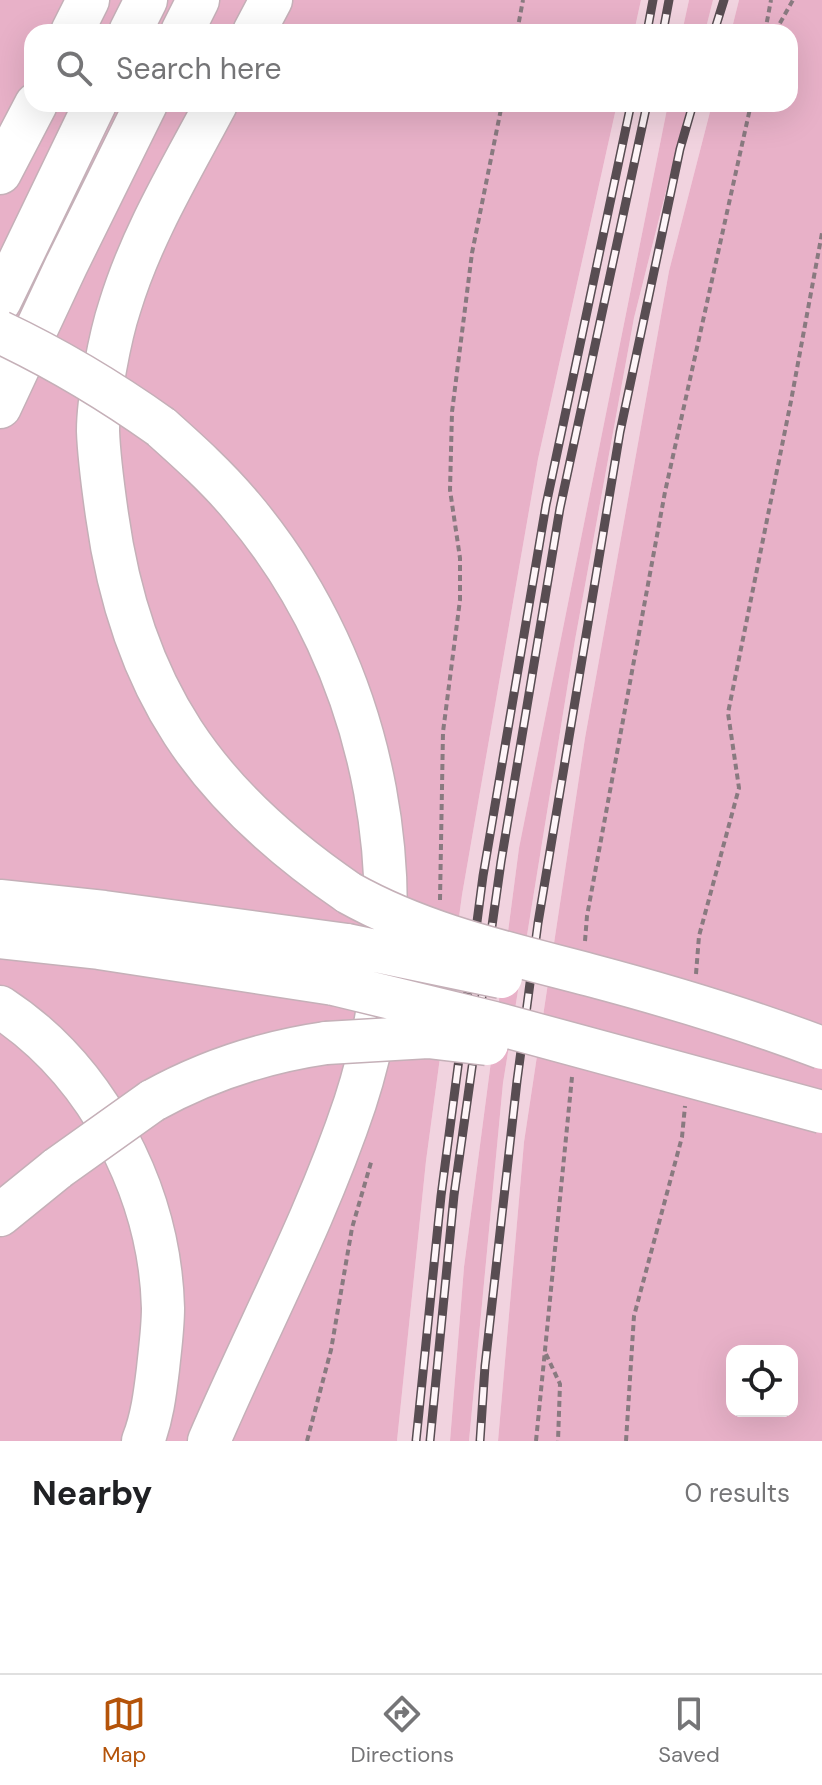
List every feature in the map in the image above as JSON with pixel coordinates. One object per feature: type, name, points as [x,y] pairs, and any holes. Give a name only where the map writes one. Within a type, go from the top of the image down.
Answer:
[{"type":"highway","points":[[76,24],[88,0]]},
{"type":"highway","points":[[134,24],[146,0]]},
{"type":"highway","points":[[186,24],[198,0]]},
{"type":"highway","points":[[258,24],[271,0]]},
{"type":"highway","points":[[0,173],[32,112]]},
{"type":"highway","points":[[0,301],[91,112]]},
{"type":"highway","points":[[0,407],[142,112]]},
{"type":"highway","points":[[212,112],[165,197],[136,260],[119,308],[98,427],[115,568],[129,621],[149,672],[172,716],[199,757],[258,823],[292,853],[349,893],[413,924],[471,944],[735,1016],[822,1049]]},
{"type":"highway","points":[[0,332],[52,356],[109,390],[161,427],[243,507],[302,594],[326,639],[350,694],[368,754],[383,826],[386,873],[379,1001],[355,1102],[304,1230],[209,1441]]},
{"type":"highway","points":[[0,901],[119,913],[347,945],[706,1020],[822,1049]]},
{"type":"highway","points":[[0,937],[99,948],[334,984],[494,1023],[822,1112]]},
{"type":"highway","points":[[0,1007],[41,1040],[71,1070],[115,1134],[138,1185],[152,1227],[163,1309],[155,1390],[143,1441]]},
{"type":"highway","points":[[0,1198],[152,1101],[194,1078],[280,1050],[326,1043],[428,1037],[663,1069]]},
{"type":"highway","points":[[0,1215],[55,1164]]},
{"type":"path","points":[[518,24],[523,0]]},
{"type":"path","points":[[766,24],[771,0]]},
{"type":"path","points":[[780,24],[793,0]]},
{"type":"path","points":[[440,914],[443,732],[460,600],[460,558],[450,490],[452,412],[472,253],[500,112]]},
{"type":"path","points":[[584,947],[587,916],[665,492],[749,112]]},
{"type":"path","points":[[695,982],[699,936],[739,788],[728,713],[822,233]]},
{"type":"path","points":[[536,1441],[572,1072]]},
{"type":"path","points":[[626,1441],[634,1316],[682,1137],[685,1106]]},
{"type":"path","points":[[307,1441],[331,1350],[352,1228],[374,1149]]},
{"type":"path","points":[[546,1354],[560,1384],[558,1441]]},
{"type":"shaded area","points":[[0,0],[641,0],[636,24],[24,24],[24,112],[615,112],[538,459],[462,895],[426,1161],[397,1441],[0,1441]]},
{"type":"shaded area","points":[[641,0],[689,0],[684,24],[636,24]]},
{"type":"shaded area","points":[[689,0],[713,0],[707,24],[684,24]]},
{"type":"shaded area","points":[[713,0],[739,0],[733,24],[707,24]]},
{"type":"shaded area","points":[[739,0],[822,0],[822,1441],[498,1441],[524,1142],[585,738],[669,271],[710,112],[798,112],[798,24],[733,24]]},
{"type":"shaded area","points":[[615,112],[666,112],[519,848],[464,1267],[450,1441],[397,1441],[426,1161],[462,895],[538,459]]},
{"type":"shaded area","points":[[666,112],[686,112],[634,318],[575,640],[503,1083],[469,1441],[450,1441],[464,1267],[519,848]]},
{"type":"shaded area","points":[[686,112],[710,112],[669,271],[585,738],[524,1142],[498,1441],[469,1441],[503,1083],[575,640],[634,318]]},
{"type":"railway","points":[[648,24],[653,0]]},
{"type":"railway","points":[[664,24],[669,0]]},
{"type":"railway","points":[[716,24],[724,0]]},
{"type":"railway","points":[[416,1441],[441,1196],[483,876],[546,505],[629,112]]},
{"type":"railway","points":[[430,1441],[454,1195],[501,862],[560,508],[645,112]]},
{"type":"railway","points":[[480,1441],[485,1366],[538,923],[620,432],[680,149],[691,112]]}]
